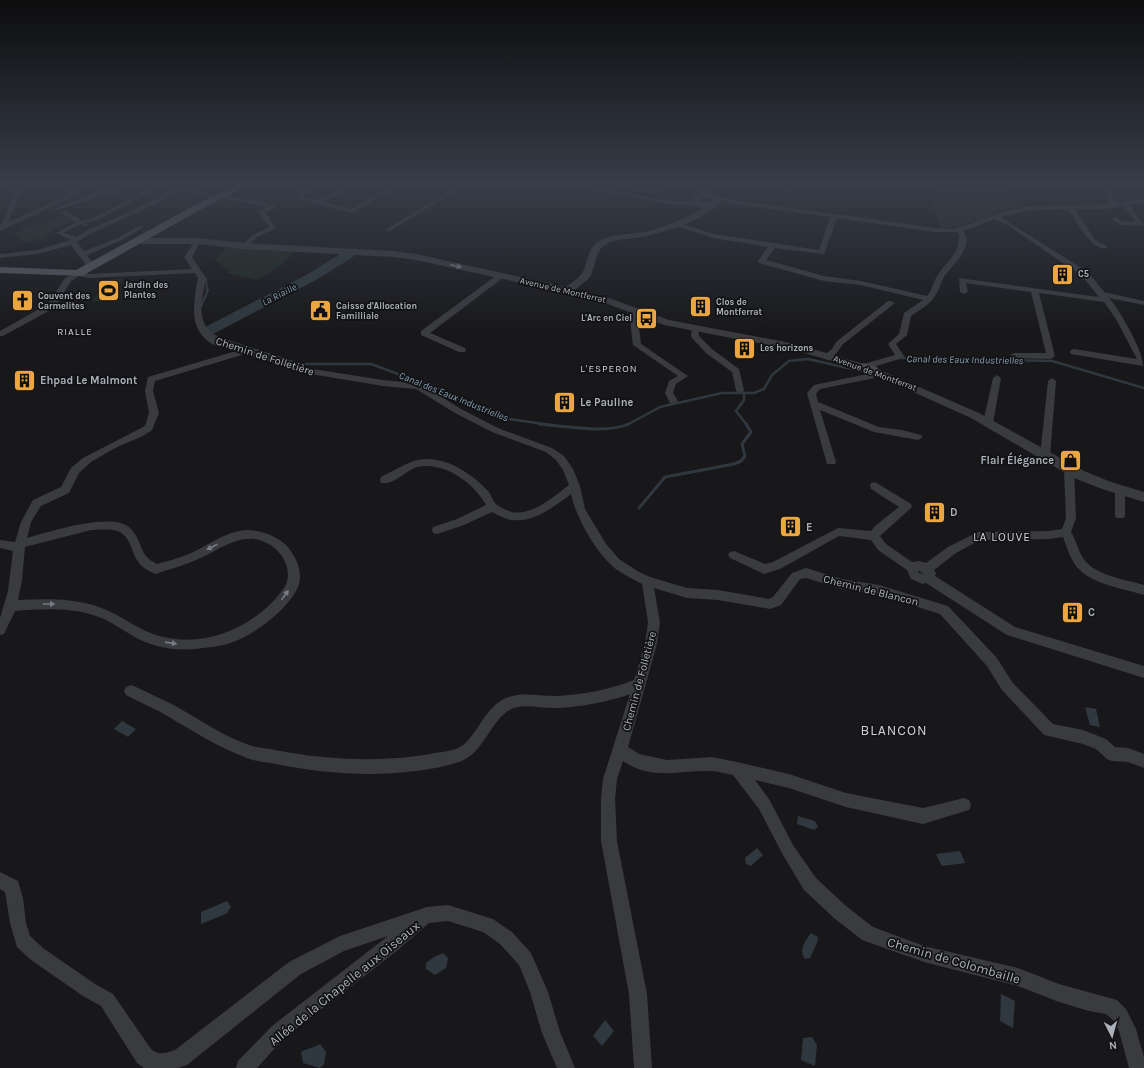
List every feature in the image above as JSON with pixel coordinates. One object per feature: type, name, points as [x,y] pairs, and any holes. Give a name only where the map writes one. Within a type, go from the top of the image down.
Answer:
[{"type":"main road","points":[[0,270],[78,274],[92,267],[142,234]]},
{"type":"street","points":[[59,234],[74,240],[92,267]]},
{"type":"street","points":[[0,256],[22,254],[74,240],[80,234]]},
{"type":"street","points":[[125,234],[135,237]]},
{"type":"street","points":[[83,254],[135,237],[137,234]]},
{"type":"street","points":[[244,246],[255,236],[260,234]]},
{"type":"street","points":[[569,290],[586,275],[597,246],[600,243],[611,239],[644,234]]},
{"type":"street","points":[[706,234],[822,253],[828,234]]},
{"type":"street","points":[[831,462],[811,393],[817,387],[870,370],[900,356],[892,344],[903,334],[908,316],[929,299],[941,276],[954,262],[960,251],[962,234]]},
{"type":"street","points":[[1024,234],[1085,274],[1123,321],[1143,363],[1074,352]]},
{"type":"street","points":[[1089,234],[1093,240],[1105,247]]},
{"type":"street","name":"Avenue de Montferrat","points":[[135,237],[244,246],[393,254],[416,257],[500,277],[569,290],[615,302],[651,319],[695,329],[796,347],[870,370],[932,394],[988,423],[1069,470],[1120,491],[1144,497]]},
{"type":"street","name":"Chemin de Folletière","points":[[198,241],[188,257],[193,262],[202,278],[196,316],[201,328],[208,337],[215,342],[305,370],[418,386],[458,411],[495,430],[549,450],[560,458],[568,470],[575,486],[580,509],[602,547],[615,562],[647,581],[654,622],[651,644],[610,779],[608,799],[609,841],[638,994],[643,1068]]},
{"type":"street","points":[[773,245],[762,262],[816,276],[852,283],[861,283],[929,299]]},
{"type":"street","points":[[0,334],[51,306],[65,286],[75,280],[78,274],[89,276],[197,271]]},
{"type":"street","points":[[462,350],[424,333],[500,277]]},
{"type":"street","points":[[964,292],[962,280],[1144,303]]},
{"type":"street","points":[[1014,356],[1050,356],[1034,290]]},
{"type":"street","points":[[827,356],[835,351],[839,344],[891,303]]},
{"type":"street","points":[[635,312],[634,320],[637,345],[684,376],[672,383],[669,393],[673,401]]},
{"type":"street","points":[[0,331],[14,326]]},
{"type":"street","points":[[695,329],[695,336],[709,351],[736,371],[740,390]]},
{"type":"street","points":[[0,630],[6,620],[15,590],[20,547],[26,522],[37,503],[65,490],[75,471],[87,460],[114,445],[140,434],[149,428],[154,413],[149,391],[151,379],[247,351]]},
{"type":"street","points":[[988,423],[997,378]]},
{"type":"street","points":[[1045,456],[1052,381]]},
{"type":"street","points":[[813,402],[877,430],[902,432],[918,436]]},
{"type":"street","points":[[385,480],[415,464],[428,463],[450,466],[486,494],[492,507],[512,516],[534,513],[575,486]]},
{"type":"street","points":[[1069,470],[1071,518],[1066,532],[1078,560],[1086,570],[1099,576],[1144,590]]},
{"type":"street","points":[[874,536],[879,529],[907,507],[875,486]]},
{"type":"street","points":[[1120,491],[1120,515]]},
{"type":"street","points":[[437,530],[460,522],[492,507]]},
{"type":"street","points":[[0,544],[20,547],[90,526],[114,526],[124,529],[133,538],[142,560],[156,568],[193,557],[225,540],[242,535],[261,536],[277,543],[288,554],[294,567],[293,584],[279,604],[254,626],[234,636],[213,641],[188,644],[168,644],[146,636],[112,616],[92,609],[62,604],[10,606]]},
{"type":"street","points":[[734,555],[764,569],[776,566],[838,532],[874,536],[882,547],[912,568],[918,566],[1011,631],[1144,672]]},
{"type":"street","points":[[928,573],[952,550],[974,537],[995,535],[1049,535],[1066,532]]},
{"type":"street","name":"Chemin de Blancon","points":[[647,581],[686,593],[718,594],[770,604],[778,601],[796,576],[806,573],[842,584],[879,590],[944,610],[992,662],[1007,686],[1049,730],[1083,737],[1101,744],[1112,754],[1128,755],[1144,761]]},
{"type":"street","points":[[131,691],[173,712],[214,737],[249,752],[305,763],[412,766],[459,755],[470,748],[493,716],[509,703],[525,700],[554,702],[588,698],[617,693],[640,684]]},
{"type":"street","points":[[620,750],[636,761],[667,767],[712,764],[789,781],[846,800],[923,816],[964,805]]},
{"type":"street","name":"Chemin de Colombaille","points":[[737,769],[764,804],[788,850],[810,884],[840,912],[868,934],[924,954],[1018,977],[1059,993],[1089,1002],[1111,1006],[1120,1015],[1127,1030],[1138,1068]]},
{"type":"street","points":[[0,880],[12,887],[18,923],[23,940],[37,954],[89,990],[107,1000],[144,1056],[153,1063],[164,1063],[180,1058],[295,968],[340,944],[426,915],[448,913],[487,925],[506,938],[525,959],[539,992],[551,1033],[566,1068]]},
{"type":"street","name":"Allée de la Chapelle aux Oiseaux","points":[[244,1068],[278,1033],[340,982],[397,941],[426,915]]},
{"type":"shaded area","points":[[47,234],[46,238],[24,243],[18,236],[12,235]]},
{"type":"shaded area","points":[[228,246],[294,251],[279,267],[257,280],[226,273],[230,271],[214,260]]},
{"type":"shaded area","name":"Jardin des Plantes","points":[[109,279],[123,279],[106,301],[92,301]]},
{"type":"shaded area","points":[[1085,707],[1096,709],[1100,727],[1090,725]]},
{"type":"shaded area","points":[[122,721],[136,729],[128,737],[114,729]]},
{"type":"shaded area","points":[[798,816],[815,821],[818,827],[814,830],[797,824]]},
{"type":"shaded area","points":[[757,848],[763,855],[751,866],[746,864],[745,858]]},
{"type":"shaded area","points":[[960,851],[965,863],[942,866],[936,854]]},
{"type":"shaded area","points":[[227,901],[231,907],[228,913],[201,924],[201,912]]},
{"type":"shaded area","points":[[811,933],[818,937],[817,943],[810,958],[805,959],[802,952],[805,942]]},
{"type":"shaded area","points":[[443,953],[448,958],[446,968],[435,975],[426,969],[426,963]]},
{"type":"shaded area","points":[[1001,994],[1015,1001],[1013,1028],[1000,1021]]},
{"type":"shaded area","points":[[605,1020],[614,1031],[602,1046],[593,1036]]},
{"type":"shaded area","points":[[812,1037],[817,1045],[815,1066],[801,1060],[803,1038]]},
{"type":"shaded area","points":[[320,1044],[326,1052],[324,1064],[320,1068],[303,1063],[301,1052]]},
{"type":"waterway","name":"La Riaille","points":[[208,331],[312,277],[349,254]]},
{"type":"waterway","name":"Canal des Eaux Industrielles","points":[[206,278],[207,291]]},
{"type":"waterway","name":"Canal des Eaux Industrielles","points":[[201,306],[208,290]]},
{"type":"waterway","name":"Canal des Eaux Industrielles","points":[[208,331],[218,338],[299,364],[371,364],[439,389],[472,405],[509,419],[551,425]]},
{"type":"waterway","name":"Canal des Eaux Industrielles","points":[[900,358],[1052,361],[1144,388]]},
{"type":"waterway","name":"Canal des Eaux Industrielles","points":[[627,425],[660,407],[722,393],[754,393],[764,389],[772,375],[789,361],[808,359],[861,371],[864,370]]},
{"type":"waterway","points":[[744,394],[744,400],[736,411],[747,425]]},
{"type":"waterway","name":"Canal des Eaux Industrielles","points":[[539,424],[598,429],[620,427],[628,424]]},
{"type":"waterway","points":[[639,508],[665,477],[734,464],[741,461],[745,456],[742,444],[751,432],[746,424]]},
{"type":"place","name":"C5","points":[[1063,274]]},
{"type":"place","name":"Jardin des Plantes","points":[[108,290]]},
{"type":"place","name":"Couvent des Carmelites","points":[[23,301]]},
{"type":"place","name":"Clos de Montferrat","points":[[701,307]]},
{"type":"place","name":"Caisse d'Allocation Familliale","points":[[320,311]]},
{"type":"place","name":"L'Arc en Ciel","points":[[647,318]]},
{"type":"place","name":"Les horizons","points":[[745,348]]},
{"type":"place","name":"Ehpad Le Malmont","points":[[25,380]]},
{"type":"place","name":"Le Pauline","points":[[565,402]]},
{"type":"place","name":"Flair Élégance","points":[[1070,460]]},
{"type":"place","name":"D","points":[[934,512]]},
{"type":"place","name":"E","points":[[791,527]]},
{"type":"place","name":"C","points":[[1073,612]]},
{"type":"district","name":"RIALLE","points":[[75,331]]},
{"type":"district","name":"L'ESPERON","points":[[609,368]]},
{"type":"district","name":"LA LOUVE","points":[[1002,537]]},
{"type":"district","name":"BLANCON","points":[[894,730]]}]
